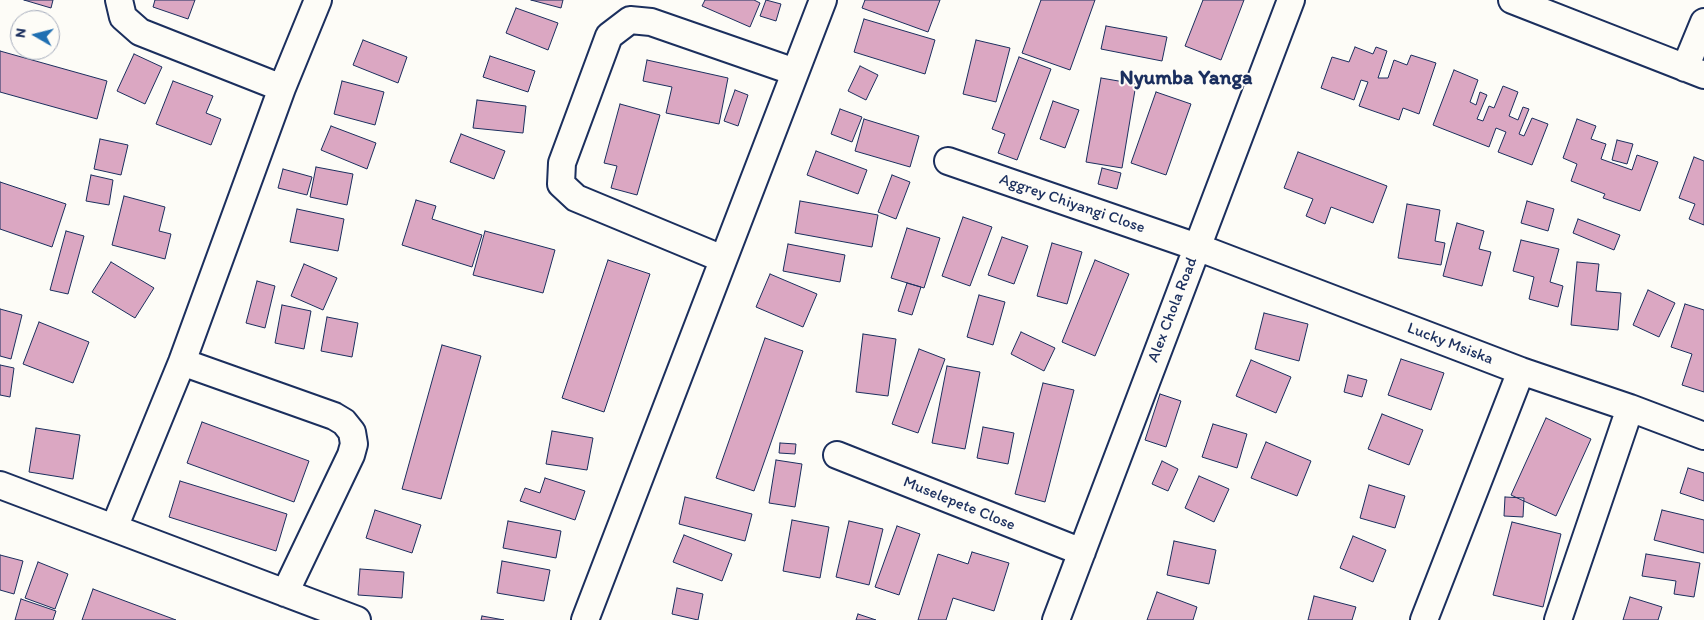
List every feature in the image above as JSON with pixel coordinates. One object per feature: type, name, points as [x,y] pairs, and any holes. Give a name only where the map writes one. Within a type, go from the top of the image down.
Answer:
[{"type":"street","points":[[119,0],[123,17],[140,32],[282,88]]},
{"type":"street","points":[[114,528],[182,362],[282,88],[318,0]]},
{"type":"street","points":[[585,620],[823,0]]},
{"type":"street","name":"Alex Chola Road","points":[[1056,620],[1291,0]]},
{"type":"street","points":[[1512,0],[1694,72],[1704,22]]},
{"type":"street","points":[[723,258],[576,198],[561,184],[562,163],[610,36],[630,20],[651,22],[795,72]]},
{"type":"street","name":"Aggrey Chiyangi Close","points":[[948,161],[1197,247]]},
{"type":"street","name":"Lucky Msiska","points":[[1197,247],[1521,371],[1630,408],[1704,436]]},
{"type":"street","points":[[182,362],[334,416],[344,422],[352,432],[354,444],[351,455],[285,593]]},
{"type":"street","points":[[1424,620],[1521,371]]},
{"type":"street","points":[[1558,620],[1630,408]]},
{"type":"street","name":"Muselepete Close","points":[[837,455],[1082,552]]},
{"type":"street","points":[[0,485],[356,620]]},
{"type":"building","points":[[24,0],[53,0],[51,8]]},
{"type":"building","points":[[155,0],[195,0],[188,19],[153,7]]},
{"type":"building","points":[[531,0],[563,0],[561,8]]},
{"type":"building","points":[[705,0],[754,0],[760,3],[750,27],[702,6]]},
{"type":"building","points":[[766,0],[781,4],[776,21],[760,16]]},
{"type":"building","points":[[865,0],[940,0],[928,32],[862,8]]},
{"type":"building","points":[[1041,0],[1095,0],[1070,70],[1022,53]]},
{"type":"building","points":[[1203,0],[1244,0],[1221,60],[1185,46]]},
{"type":"building","points":[[516,8],[558,23],[548,50],[506,33]]},
{"type":"building","points":[[864,19],[935,40],[925,74],[854,52]]},
{"type":"building","points":[[1106,26],[1167,37],[1162,61],[1101,49]]},
{"type":"building","points":[[363,40],[407,57],[398,83],[353,65]]},
{"type":"building","points":[[976,40],[1010,48],[996,102],[963,94]]},
{"type":"building","points":[[1355,47],[1373,54],[1376,47],[1387,51],[1378,78],[1388,78],[1394,60],[1407,65],[1411,55],[1436,63],[1419,114],[1403,108],[1399,120],[1359,106],[1368,82],[1361,80],[1354,100],[1321,88],[1332,57],[1349,62]]},
{"type":"building","points":[[0,51],[10,54],[10,60],[32,60],[107,81],[97,119],[0,92]]},
{"type":"building","points":[[134,54],[162,67],[145,104],[117,91]]},
{"type":"building","points":[[490,56],[535,71],[528,92],[483,77]]},
{"type":"building","points":[[1019,57],[1051,69],[1017,160],[998,153],[1005,134],[992,129]]},
{"type":"building","points":[[647,60],[728,78],[719,124],[666,113],[672,87],[643,81]]},
{"type":"building","points":[[860,66],[878,75],[866,100],[848,91]]},
{"type":"building","points":[[1454,70],[1478,80],[1470,102],[1476,105],[1480,92],[1487,95],[1477,119],[1483,121],[1489,106],[1494,108],[1503,86],[1518,92],[1509,116],[1518,120],[1523,107],[1529,109],[1519,134],[1524,136],[1532,118],[1548,124],[1532,165],[1498,152],[1506,132],[1496,128],[1489,147],[1433,125]]},
{"type":"building","points":[[1101,78],[1136,84],[1122,168],[1086,162]]},
{"type":"building","points":[[173,81],[213,96],[206,113],[221,119],[211,145],[156,124]]},
{"type":"building","points":[[342,81],[384,92],[375,125],[334,114]]},
{"type":"building","points":[[735,90],[748,95],[738,126],[724,121]]},
{"type":"building","points":[[1156,92],[1191,104],[1166,175],[1131,163]]},
{"type":"building","points":[[477,100],[526,106],[523,133],[473,128]]},
{"type":"building","points":[[1053,101],[1079,110],[1065,148],[1040,139]]},
{"type":"building","points":[[620,104],[660,115],[637,195],[611,188],[617,166],[604,163]]},
{"type":"building","points":[[840,109],[862,117],[852,142],[831,134]]},
{"type":"building","points":[[864,119],[919,136],[910,167],[855,151]]},
{"type":"building","points":[[1577,119],[1596,126],[1591,139],[1606,144],[1601,159],[1632,170],[1637,155],[1658,162],[1640,211],[1603,198],[1605,194],[1571,181],[1577,164],[1563,158]]},
{"type":"building","points":[[331,126],[376,143],[367,169],[321,150]]},
{"type":"building","points":[[461,134],[505,151],[494,179],[450,162]]},
{"type":"building","points":[[100,139],[128,145],[121,175],[94,169]]},
{"type":"building","points":[[1617,140],[1633,144],[1627,164],[1612,160]]},
{"type":"building","points":[[816,151],[867,170],[858,194],[807,175]]},
{"type":"building","points":[[1298,152],[1387,186],[1373,223],[1331,207],[1325,224],[1306,216],[1313,199],[1284,188]]},
{"type":"building","points":[[1694,157],[1704,161],[1704,225],[1689,219],[1695,204],[1679,198]]},
{"type":"building","points":[[316,167],[353,174],[347,205],[310,197]]},
{"type":"building","points":[[1102,168],[1121,173],[1117,189],[1098,184]]},
{"type":"building","points":[[283,169],[312,177],[307,195],[278,188]]},
{"type":"building","points":[[91,175],[113,180],[109,205],[86,201]]},
{"type":"building","points":[[892,175],[910,182],[896,219],[878,212]]},
{"type":"building","points":[[0,182],[66,204],[52,247],[0,229]]},
{"type":"building","points":[[124,196],[165,207],[159,231],[171,234],[165,259],[112,245]]},
{"type":"building","points":[[416,200],[436,206],[432,219],[482,235],[472,267],[402,245]]},
{"type":"building","points":[[800,201],[878,215],[872,247],[795,233]]},
{"type":"building","points":[[1527,201],[1554,209],[1548,231],[1521,223]]},
{"type":"building","points":[[1407,204],[1440,210],[1435,241],[1445,243],[1441,265],[1398,258]]},
{"type":"building","points":[[297,209],[344,219],[338,251],[290,242]]},
{"type":"building","points":[[963,217],[992,227],[970,286],[942,276]]},
{"type":"building","points":[[1578,219],[1620,235],[1614,250],[1573,233]]},
{"type":"building","points":[[1457,223],[1484,231],[1479,249],[1491,252],[1482,286],[1443,276]]},
{"type":"building","points":[[907,228],[940,238],[924,288],[891,278]]},
{"type":"building","points":[[66,231],[84,236],[68,294],[50,290]]},
{"type":"building","points":[[485,231],[555,250],[543,293],[473,275]]},
{"type":"building","points":[[1002,237],[1028,246],[1014,284],[988,275]]},
{"type":"building","points":[[1521,240],[1559,249],[1550,282],[1563,286],[1558,307],[1529,299],[1534,277],[1513,271]]},
{"type":"building","points":[[1052,243],[1082,252],[1067,304],[1037,296]]},
{"type":"building","points":[[788,244],[845,255],[840,282],[783,271]]},
{"type":"building","points":[[608,260],[650,274],[604,412],[562,398]]},
{"type":"building","points":[[1095,260],[1129,274],[1095,356],[1062,342]]},
{"type":"building","points":[[111,262],[154,288],[135,318],[92,292]]},
{"type":"building","points":[[1577,262],[1599,264],[1596,291],[1621,293],[1618,330],[1571,325]]},
{"type":"building","points":[[304,264],[337,278],[323,310],[291,296]]},
{"type":"building","points":[[770,274],[817,294],[803,327],[756,307]]},
{"type":"building","points":[[257,281],[275,286],[265,328],[246,323]]},
{"type":"building","points":[[907,283],[921,287],[912,315],[898,311]]},
{"type":"building","points":[[1648,290],[1675,303],[1659,337],[1633,325]]},
{"type":"building","points":[[979,295],[1005,302],[993,345],[967,337]]},
{"type":"building","points":[[1685,304],[1704,310],[1704,392],[1682,385],[1692,354],[1671,347]]},
{"type":"building","points":[[282,305],[311,311],[304,349],[275,343]]},
{"type":"building","points":[[0,309],[22,315],[11,359],[0,356]]},
{"type":"building","points":[[1264,313],[1308,324],[1299,361],[1255,349]]},
{"type":"building","points":[[327,317],[358,323],[352,357],[321,351]]},
{"type":"building","points":[[39,322],[89,342],[73,383],[23,364]]},
{"type":"building","points":[[1021,332],[1055,348],[1044,371],[1011,354]]},
{"type":"building","points":[[863,334],[896,339],[888,396],[856,392]]},
{"type":"building","points":[[765,338],[803,351],[754,491],[716,478]]},
{"type":"building","points":[[442,345],[481,356],[441,499],[402,489]]},
{"type":"building","points":[[919,349],[945,359],[918,433],[892,424]]},
{"type":"building","points":[[1401,359],[1444,373],[1431,410],[1388,395]]},
{"type":"building","points":[[1251,360],[1291,377],[1276,413],[1236,396]]},
{"type":"building","points":[[0,365],[14,368],[10,397],[0,395]]},
{"type":"building","points":[[947,366],[980,372],[965,449],[932,443]]},
{"type":"building","points":[[1348,375],[1367,380],[1362,397],[1344,392]]},
{"type":"building","points":[[1043,383],[1074,390],[1045,502],[1015,494]]},
{"type":"building","points":[[1160,394],[1181,401],[1166,447],[1145,440]]},
{"type":"building","points":[[1382,414],[1423,430],[1409,465],[1368,449]]},
{"type":"building","points":[[1546,418],[1591,439],[1556,516],[1511,495]]},
{"type":"building","points":[[202,422],[309,461],[294,502],[187,463]]},
{"type":"building","points":[[1213,424],[1247,434],[1237,468],[1202,457]]},
{"type":"building","points":[[983,427],[1014,433],[1008,464],[977,458]]},
{"type":"building","points":[[36,428],[80,435],[73,479],[29,472]]},
{"type":"building","points":[[552,431],[593,438],[587,470],[546,464]]},
{"type":"building","points":[[1266,442],[1311,461],[1297,496],[1251,478]]},
{"type":"building","points":[[780,443],[796,444],[795,454],[779,453]]},
{"type":"building","points":[[776,460],[802,464],[795,507],[769,503]]},
{"type":"building","points":[[1162,461],[1178,469],[1168,491],[1152,484]]},
{"type":"building","points":[[1688,468],[1704,473],[1704,501],[1680,493]]},
{"type":"building","points":[[1199,476],[1229,489],[1214,522],[1185,508]]},
{"type":"building","points":[[545,478],[585,491],[575,520],[520,501],[525,488],[540,493]]},
{"type":"building","points":[[180,481],[287,514],[276,551],[169,517]]},
{"type":"building","points":[[1369,485],[1405,496],[1395,528],[1360,518]]},
{"type":"building","points":[[685,497],[752,514],[745,541],[679,524]]},
{"type":"building","points":[[1505,497],[1524,498],[1523,517],[1504,516]]},
{"type":"building","points":[[375,510],[421,525],[412,553],[366,538]]},
{"type":"building","points":[[1662,510],[1704,520],[1704,553],[1654,540]]},
{"type":"building","points":[[792,520],[829,527],[820,578],[783,571]]},
{"type":"building","points":[[508,521],[561,531],[556,558],[503,548]]},
{"type":"building","points":[[849,521],[883,529],[869,585],[836,577]]},
{"type":"building","points":[[1512,522],[1561,534],[1543,607],[1493,595]]},
{"type":"building","points":[[897,526],[920,534],[899,595],[875,587]]},
{"type":"building","points":[[684,535],[732,554],[722,581],[673,562]]},
{"type":"building","points":[[1353,536],[1386,550],[1373,582],[1340,568]]},
{"type":"building","points":[[1174,541],[1216,550],[1209,584],[1167,575]]},
{"type":"building","points":[[972,552],[1009,563],[994,611],[953,598],[946,620],[918,620],[938,554],[968,564]]},
{"type":"building","points":[[1646,554],[1700,563],[1694,597],[1674,594],[1676,581],[1642,576]]},
{"type":"building","points":[[0,555],[23,561],[14,594],[0,590]]},
{"type":"building","points":[[502,561],[550,570],[544,601],[497,593]]},
{"type":"building","points":[[38,562],[68,574],[55,609],[25,598]]},
{"type":"building","points":[[360,569],[404,572],[402,598],[358,595]]},
{"type":"building","points":[[677,588],[703,594],[698,620],[672,614]]},
{"type":"building","points":[[93,589],[176,620],[82,620]]},
{"type":"building","points":[[1157,592],[1197,607],[1193,620],[1147,620]]},
{"type":"building","points":[[1314,596],[1356,607],[1352,620],[1308,620]]},
{"type":"building","points":[[1630,597],[1662,607],[1658,620],[1623,620]]},
{"type":"building","points":[[21,599],[56,611],[53,620],[15,620]]},
{"type":"building","points":[[858,614],[876,620],[856,620]]},
{"type":"building","points":[[482,616],[504,620],[481,620]]},
{"type":"district","name":"Nyumba Yanga","points":[[1186,79]]}]
